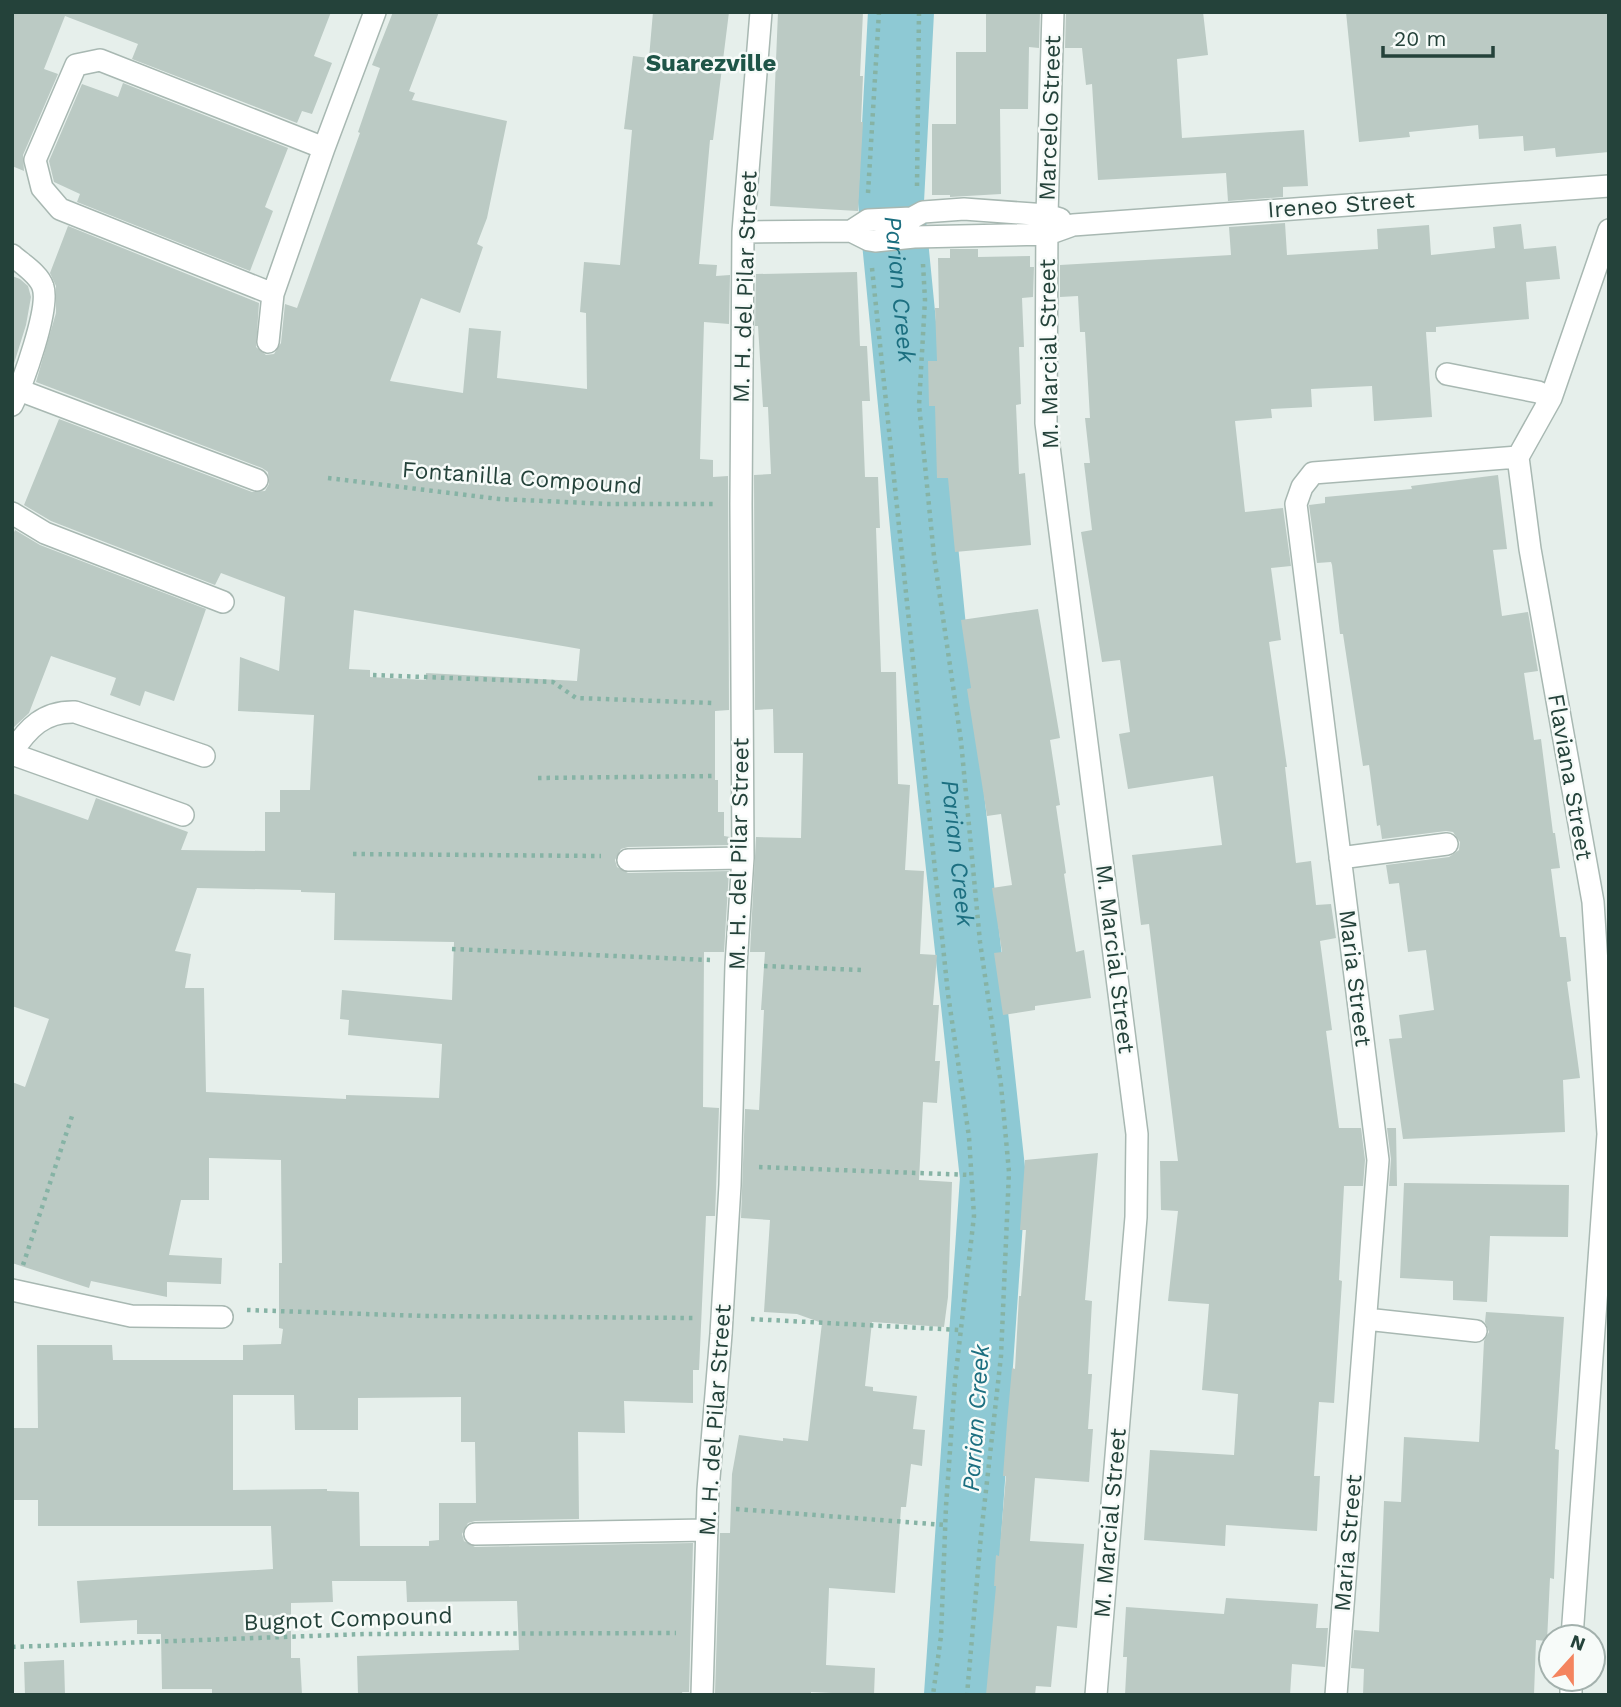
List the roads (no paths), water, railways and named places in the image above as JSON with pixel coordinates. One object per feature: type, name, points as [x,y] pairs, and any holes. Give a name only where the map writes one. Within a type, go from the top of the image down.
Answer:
[{"type":"street","points":[[268,342],[273,294],[375,12]]},
{"type":"street","name":"M. H. del Pilar Street","points":[[702,1695],[707,1506],[722,1318],[736,965],[743,859],[743,232],[761,12]]},
{"type":"street","name":"Marcelo Street","points":[[1047,224],[1053,12]]},
{"type":"street","points":[[273,294],[60,209],[41,188],[35,160],[76,65],[100,60],[324,148]]},
{"type":"street","name":"Ireneo Street","points":[[743,232],[867,230],[918,226],[1073,225],[1609,186]]},
{"type":"street","name":"M. Marcial Street","points":[[1047,224],[1046,423],[1137,1134],[1136,1217],[1096,1695]]},
{"type":"street","points":[[1518,457],[1551,398],[1609,230]]},
{"type":"street","points":[[12,255],[43,284],[45,298],[34,344],[16,397],[257,480]]},
{"type":"street","points":[[1447,374],[1551,398]]},
{"type":"street","name":"Maria Street","points":[[1336,1695],[1378,1160],[1296,504],[1301,487],[1312,473],[1518,457]]},
{"type":"street","name":"Flaviana Street","points":[[1518,457],[1530,548],[1592,902],[1607,1086],[1601,1355],[1573,1623]]},
{"type":"street","points":[[12,513],[45,533],[223,602]]},
{"type":"street","points":[[183,816],[12,753],[23,735],[37,721],[50,715],[75,712],[204,756]]},
{"type":"street","points":[[1340,858],[1447,844]]},
{"type":"street","points":[[628,860],[743,859]]},
{"type":"street","points":[[13,1290],[131,1316],[222,1317]]},
{"type":"street","points":[[1366,1319],[1476,1331]]},
{"type":"street","points":[[475,1534],[706,1530]]},
{"type":"waterway","name":"Parian Creek","points":[[901,12],[891,201],[935,648],[993,1178],[957,1695]]},
{"type":"district","name":"Suarezville","points":[[711,63]]}]
